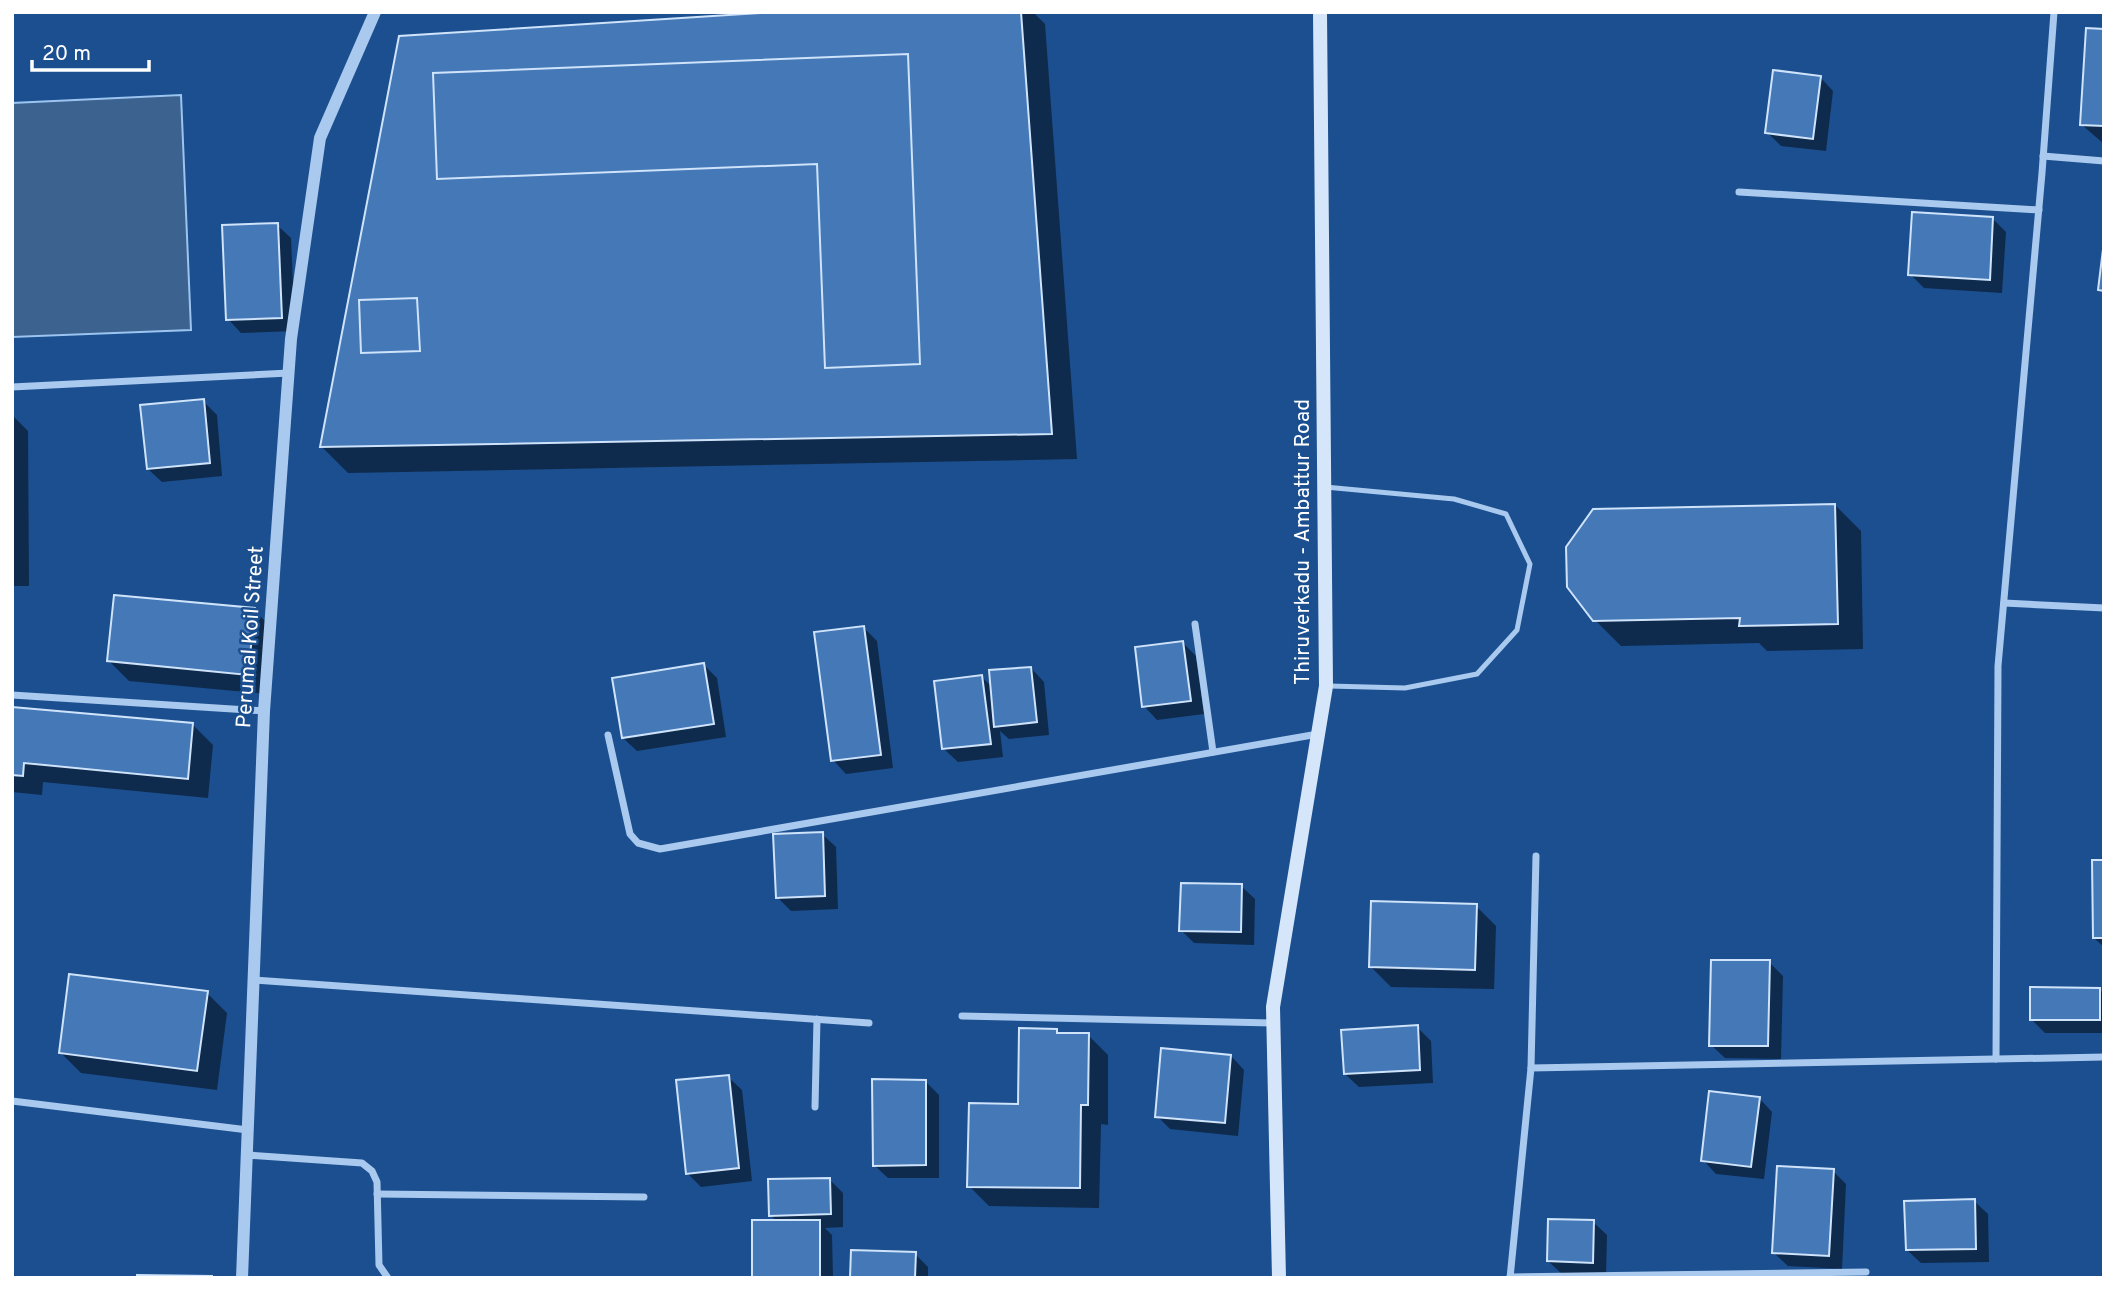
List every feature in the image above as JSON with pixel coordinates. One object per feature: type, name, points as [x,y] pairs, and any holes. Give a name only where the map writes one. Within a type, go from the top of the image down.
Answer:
[{"type":"main road","name":"Thiruverkadu - Ambattur Road","points":[[1279,1278],[1272,1007],[1326,686],[1320,12]]},
{"type":"street","name":"Perumal Koil Street","points":[[242,1278],[264,711],[291,339],[320,138],[375,12]]},
{"type":"street","points":[[1996,1059],[1998,666],[2054,12]]},
{"type":"street","points":[[2043,156],[2104,160]]},
{"type":"street","points":[[1739,192],[2039,210]]},
{"type":"street","points":[[12,387],[289,373]]},
{"type":"street","points":[[2004,603],[2104,608]]},
{"type":"street","points":[[1195,624],[1213,752]]},
{"type":"street","points":[[12,695],[264,711]]},
{"type":"street","points":[[608,735],[630,834],[638,843],[660,849],[1318,734]]},
{"type":"street","points":[[1536,856],[1531,1068],[1510,1277],[1866,1272]]},
{"type":"street","points":[[254,981],[869,1023]]},
{"type":"street","points":[[961,1016],[1273,1023]]},
{"type":"street","points":[[815,1107],[817,1019]]},
{"type":"street","points":[[1531,1068],[2104,1057]]},
{"type":"street","points":[[12,1101],[248,1130]]},
{"type":"street","points":[[247,1155],[362,1163],[372,1171],[377,1182],[379,1265],[388,1278]]},
{"type":"street","points":[[377,1194],[644,1197]]},
{"type":"lane","points":[[1324,486],[1454,499],[1506,514],[1530,564],[1517,630],[1477,674],[1405,688],[1326,686]]},
{"type":"water","points":[[181,95],[191,330],[12,337],[12,103]]},
{"type":"building","points":[[775,12],[1021,12],[1052,434],[320,447],[399,36]]},
{"type":"building","points":[[2086,28],[2104,29],[2104,126],[2080,125]]},
{"type":"building","points":[[908,54],[920,364],[825,368],[817,164],[437,179],[433,73]]},
{"type":"building","points":[[1773,70],[1821,76],[1813,139],[1765,133]]},
{"type":"building","points":[[1912,212],[1993,217],[1990,280],[1908,275]]},
{"type":"building","points":[[278,223],[282,318],[226,320],[222,225]]},
{"type":"building","points":[[2104,241],[2104,291],[2098,290]]},
{"type":"building","points":[[417,298],[420,351],[361,353],[359,300]]},
{"type":"building","points":[[204,399],[210,463],[147,469],[140,405]]},
{"type":"building","points":[[1835,504],[1838,624],[1739,626],[1740,618],[1593,621],[1567,587],[1566,547],[1593,509]]},
{"type":"building","points":[[114,595],[255,608],[248,675],[107,661]]},
{"type":"building","points":[[864,626],[881,755],[831,761],[814,632]]},
{"type":"building","points":[[1183,641],[1191,701],[1142,707],[1135,647]]},
{"type":"building","points":[[704,663],[714,724],[622,738],[612,678]]},
{"type":"building","points":[[1031,667],[1037,722],[994,727],[989,670]]},
{"type":"building","points":[[982,675],[991,744],[942,749],[934,681]]},
{"type":"building","points":[[12,707],[193,723],[188,779],[24,763],[23,776],[12,775]]},
{"type":"building","points":[[823,832],[825,896],[776,898],[773,834]]},
{"type":"building","points":[[2092,860],[2104,860],[2104,938],[2093,938]]},
{"type":"building","points":[[1181,883],[1242,884],[1241,932],[1179,931]]},
{"type":"building","points":[[1371,901],[1477,904],[1475,970],[1369,967]]},
{"type":"building","points":[[1711,960],[1770,960],[1768,1046],[1709,1046]]},
{"type":"building","points":[[69,974],[208,991],[197,1071],[59,1053]]},
{"type":"building","points":[[2030,987],[2100,988],[2100,1020],[2030,1020]]},
{"type":"building","points":[[1418,1025],[1420,1070],[1344,1074],[1341,1030]]},
{"type":"building","points":[[1019,1028],[1057,1029],[1057,1033],[1089,1033],[1088,1105],[1081,1105],[1080,1188],[967,1187],[969,1103],[1018,1104]]},
{"type":"building","points":[[1161,1048],[1231,1055],[1225,1123],[1155,1117]]},
{"type":"building","points":[[729,1075],[739,1168],[686,1174],[676,1080]]},
{"type":"building","points":[[872,1079],[926,1080],[926,1165],[873,1166]]},
{"type":"building","points":[[1709,1091],[1760,1097],[1751,1167],[1701,1161]]},
{"type":"building","points":[[1777,1166],[1834,1169],[1829,1256],[1772,1253]]},
{"type":"building","points":[[830,1178],[831,1214],[769,1216],[768,1179]]},
{"type":"building","points":[[1975,1199],[1976,1249],[1906,1250],[1904,1201]]},
{"type":"building","points":[[1548,1219],[1594,1220],[1593,1263],[1547,1261]]},
{"type":"building","points":[[752,1220],[820,1220],[820,1278],[752,1278]]},
{"type":"building","points":[[851,1250],[916,1252],[915,1278],[850,1278]]},
{"type":"building","points":[[137,1275],[212,1276],[212,1278],[137,1278]]}]
